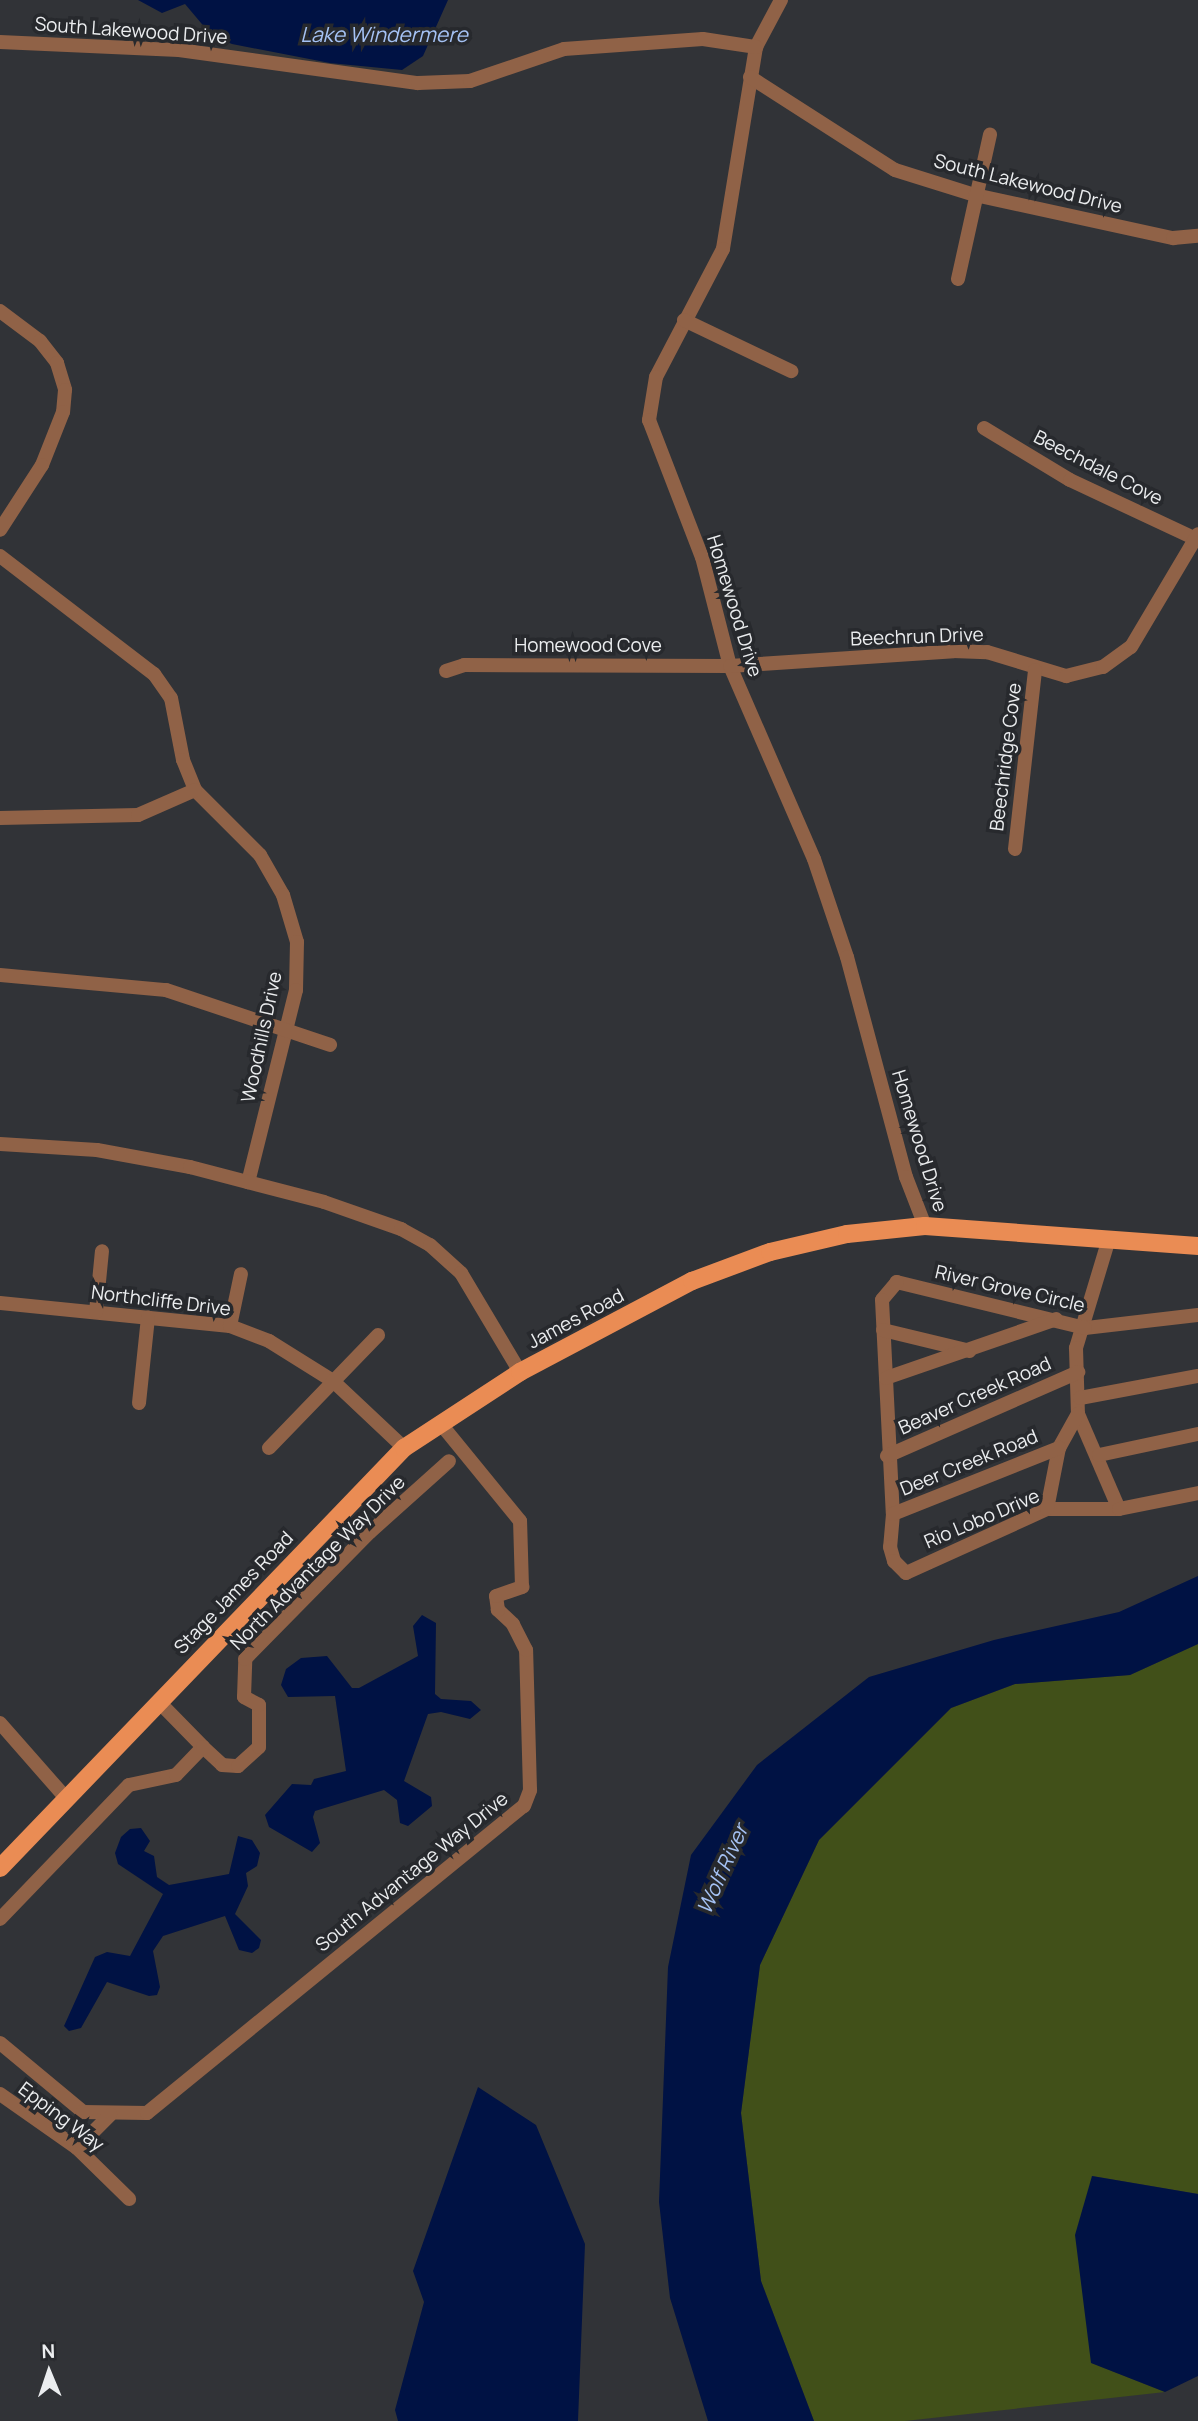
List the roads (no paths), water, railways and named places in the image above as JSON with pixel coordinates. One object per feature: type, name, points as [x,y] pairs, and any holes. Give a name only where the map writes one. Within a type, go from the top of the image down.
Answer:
[{"type":"main road","name":"James Road","points":[[520,1372],[692,1281],[770,1252],[847,1234],[925,1226],[990,1228],[1108,1242],[1198,1246]]},
{"type":"main road","name":"Stage James Road","points":[[0,1868],[404,1448],[520,1372]]},
{"type":"street","name":"Homewood Drive","points":[[781,0],[756,47],[739,169],[723,249],[656,377],[649,421],[702,558],[730,666],[814,859],[847,957],[906,1177],[925,1226]]},
{"type":"street","name":"South Lakewood Drive","points":[[0,42],[179,50],[418,83],[470,81],[564,49],[703,39],[756,47]]},
{"type":"street","name":"South Lakewood Drive","points":[[750,77],[895,170],[975,195],[1173,238],[1198,236]]},
{"type":"street","points":[[958,279],[990,135]]},
{"type":"street","points":[[0,311],[40,341],[57,363],[65,390],[63,411],[42,465],[0,530]]},
{"type":"street","points":[[684,320],[791,371]]},
{"type":"street","name":"Beechdale Cove","points":[[984,428],[1070,480],[1197,537]]},
{"type":"street","name":"Beechrun Drive","points":[[730,666],[987,652],[1035,670],[1066,676],[1103,667],[1130,647],[1197,537]]},
{"type":"street","name":"Woodhills Drive","points":[[0,556],[154,674],[171,698],[183,760],[195,790],[260,855],[284,895],[297,942],[296,990],[248,1182]]},
{"type":"street","name":"Homewood Cove","points":[[446,671],[464,665],[730,666]]},
{"type":"street","name":"Beechridge Cove","points":[[1015,849],[1035,670]]},
{"type":"street","points":[[0,818],[138,815],[195,790]]},
{"type":"street","points":[[0,975],[166,990],[330,1045]]},
{"type":"street","name":"James Road","points":[[0,1144],[97,1150],[248,1182],[365,1215],[430,1245],[468,1283],[520,1372]]},
{"type":"street","points":[[1047,1509],[1059,1448],[1078,1414],[1080,1398],[1076,1348],[1085,1328],[1108,1242]]},
{"type":"street","points":[[96,1311],[102,1251]]},
{"type":"street","points":[[230,1326],[241,1274]]},
{"type":"street","name":"River Grove Circle","points":[[883,1330],[882,1300],[897,1282],[1085,1328],[1198,1315]]},
{"type":"street","name":"Northcliffe Drive","points":[[0,1303],[230,1326],[269,1340],[333,1381],[404,1448]]},
{"type":"street","points":[[139,1403],[148,1317]]},
{"type":"street","points":[[886,1378],[973,1351],[1056,1319]]},
{"type":"street","points":[[893,1514],[887,1456],[883,1330],[973,1351]]},
{"type":"street","points":[[269,1448],[378,1335]]},
{"type":"street","name":"Beaver Creek Road","points":[[887,1456],[1078,1373]]},
{"type":"street","points":[[1080,1398],[1198,1376]]},
{"type":"street","points":[[1078,1414],[1099,1455],[1119,1509]]},
{"type":"street","name":"South Advantage Way Drive","points":[[0,2043],[83,2112],[110,2115],[147,2113],[524,1807],[530,1790],[526,1650],[513,1624],[498,1610],[496,1596],[522,1587],[520,1521],[440,1423]]},
{"type":"street","points":[[1099,1455],[1198,1434]]},
{"type":"street","name":"Deer Creek Road","points":[[893,1514],[1059,1448]]},
{"type":"street","name":"North Advantage Way Drive","points":[[159,1702],[222,1765],[238,1766],[260,1747],[259,1705],[244,1696],[244,1658],[370,1532],[449,1461]]},
{"type":"street","name":"Rio Lobo Drive","points":[[893,1514],[890,1548],[894,1561],[906,1573],[1047,1509],[1119,1509],[1198,1493]]},
{"type":"street","points":[[0,1723],[66,1798]]},
{"type":"street","points":[[0,1919],[129,1785],[176,1775],[203,1747]]},
{"type":"street","name":"Epping Way","points":[[1,2097],[77,2147],[129,2199]]},
{"type":"street","points":[[77,2147],[110,2115]]},
{"type":"water","name":"Lake Windermere","points":[[138,0],[448,0],[423,56],[402,70],[330,63],[232,44],[212,36],[185,4],[162,13]]},
{"type":"water","name":"Wolf River","points":[[1198,1576],[1198,1644],[1130,1675],[1015,1684],[951,1708],[819,1840],[760,1965],[741,2113],[761,2281],[814,2421],[708,2421],[670,2298],[659,2202],[668,1967],[691,1855],[757,1765],[869,1677],[994,1640],[1119,1612]]},
{"type":"water","points":[[422,1615],[436,1623],[435,1694],[441,1699],[471,1701],[481,1710],[470,1719],[441,1712],[428,1714],[404,1781],[431,1797],[432,1806],[408,1826],[400,1823],[397,1800],[384,1790],[315,1811],[313,1817],[320,1843],[312,1852],[269,1827],[265,1815],[292,1784],[311,1785],[314,1779],[346,1771],[335,1696],[288,1697],[281,1685],[286,1669],[301,1658],[327,1656],[352,1688],[359,1688],[418,1656],[413,1626]]},
{"type":"water","points":[[141,1828],[150,1841],[144,1851],[154,1856],[157,1877],[169,1885],[229,1874],[238,1836],[252,1840],[260,1853],[257,1866],[246,1873],[248,1886],[235,1914],[261,1940],[259,1948],[252,1953],[239,1950],[225,1916],[163,1936],[153,1951],[160,1987],[157,1995],[149,1996],[107,1982],[81,2028],[69,2031],[64,2026],[95,1957],[107,1952],[130,1956],[163,1894],[118,1864],[115,1853],[121,1837],[130,1829]]},
{"type":"water","points":[[478,2087],[536,2125],[585,2244],[578,2421],[398,2421],[395,2410],[424,2302],[413,2271]]},
{"type":"water","points":[[1092,2176],[1198,2194],[1198,2376],[1165,2392],[1091,2363],[1075,2235]]}]
